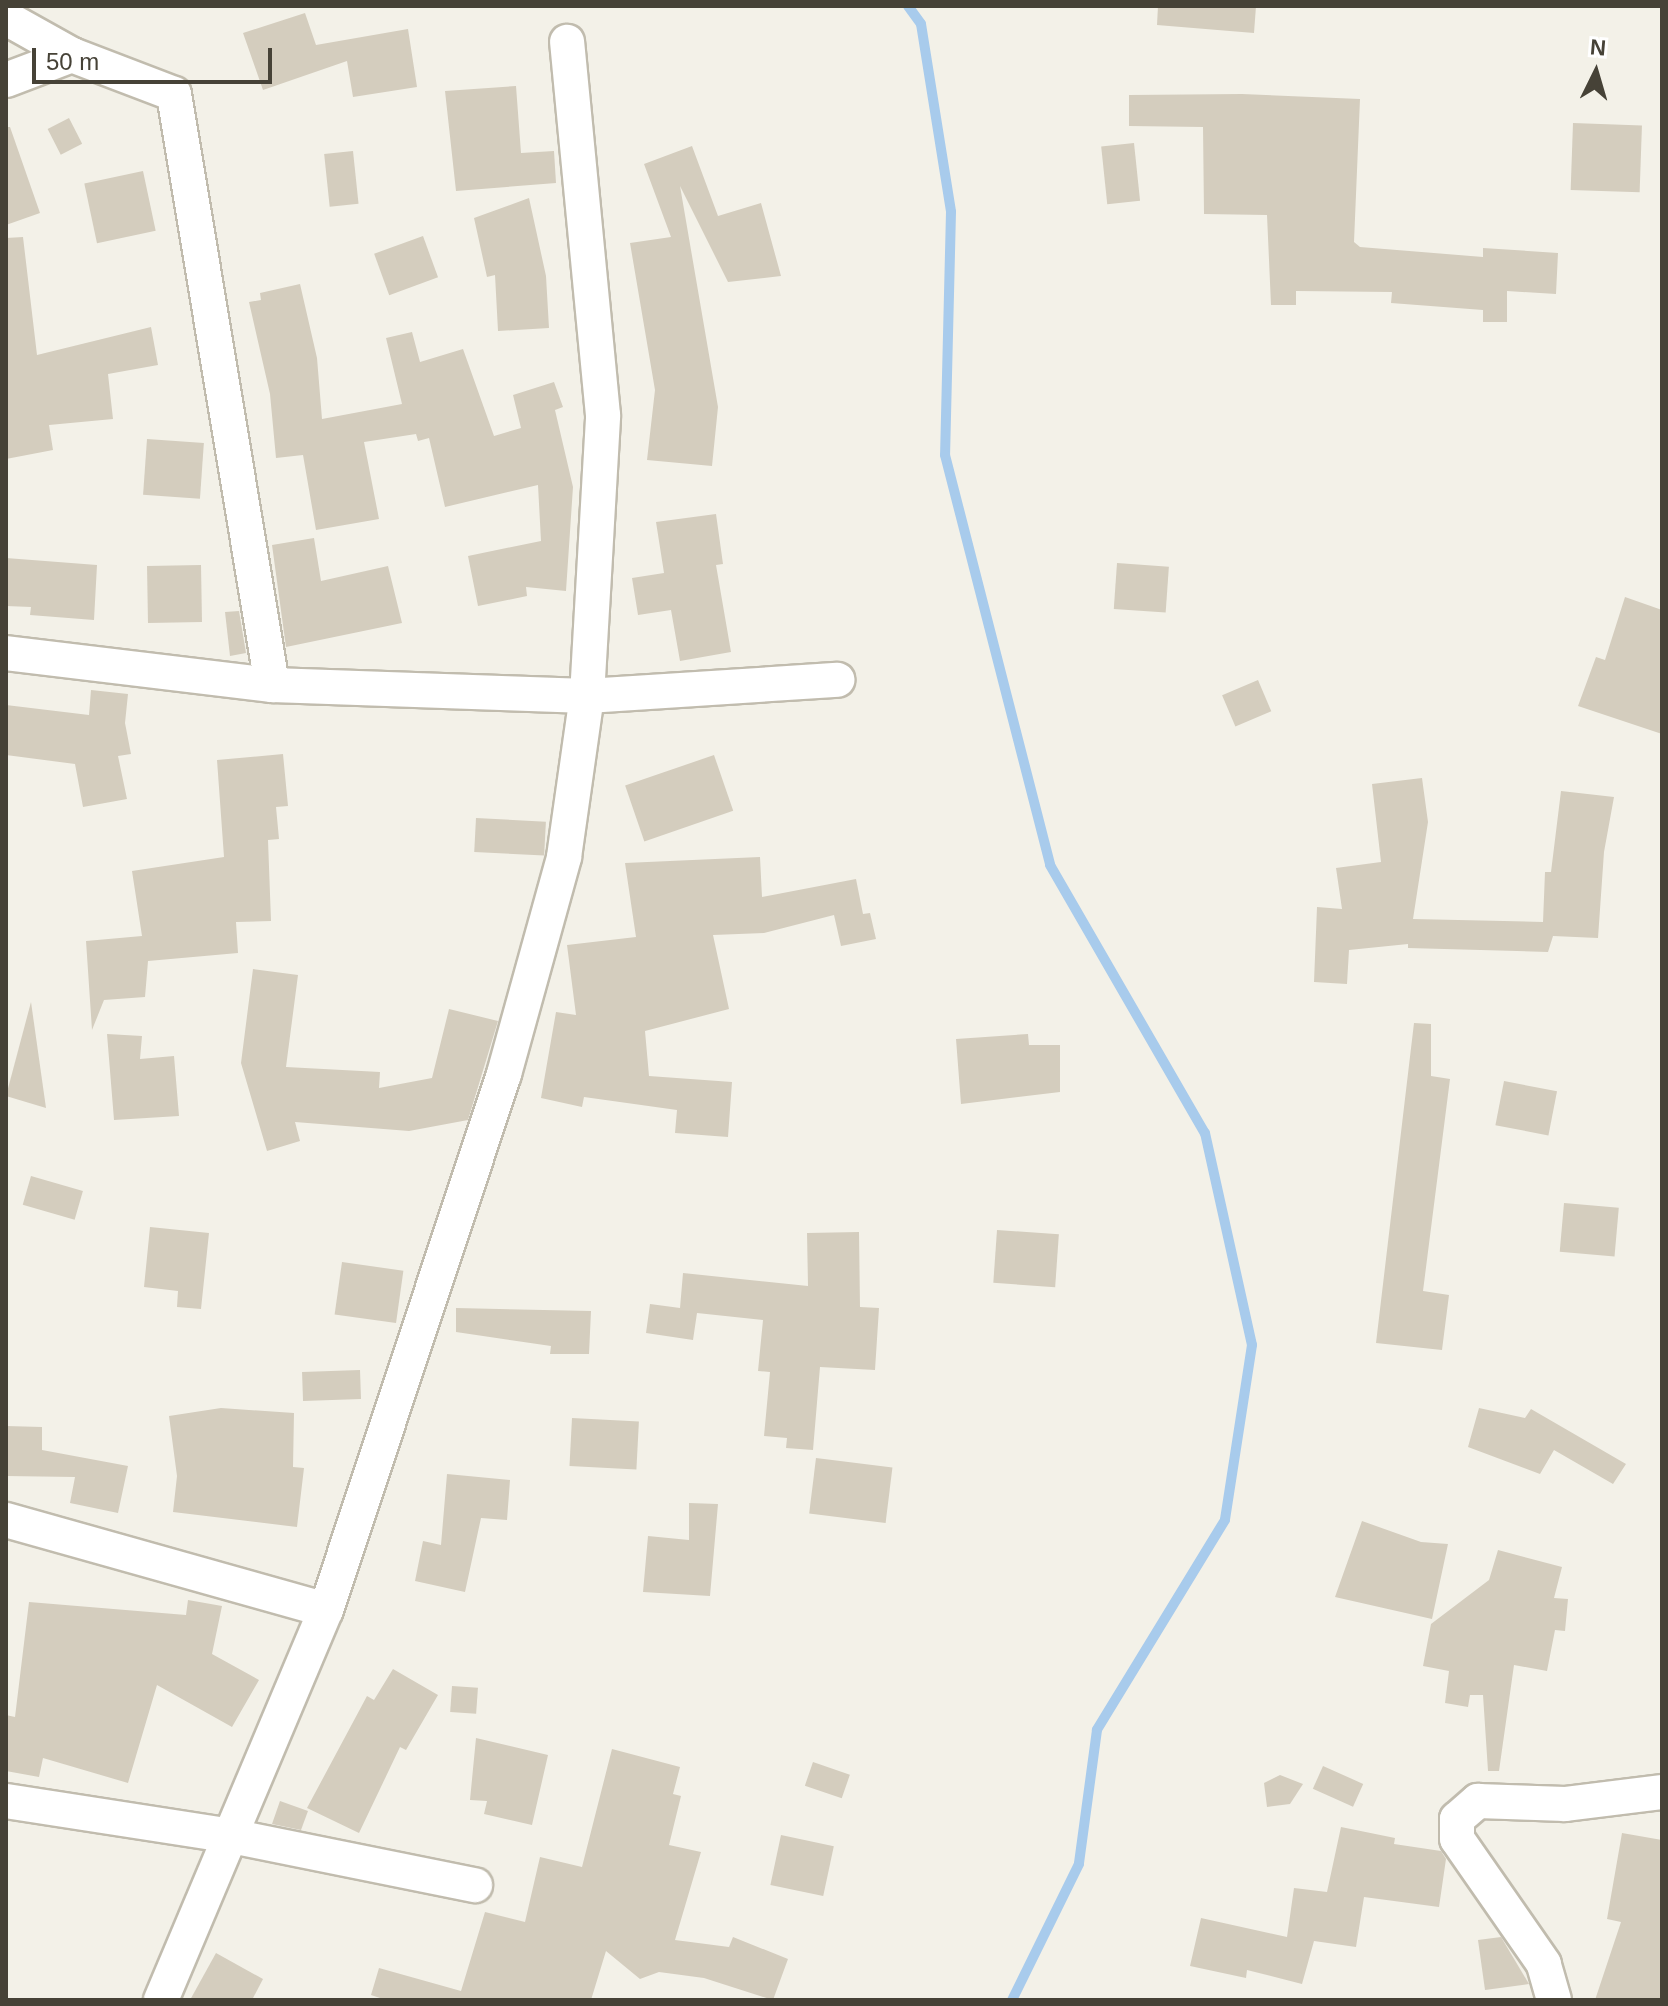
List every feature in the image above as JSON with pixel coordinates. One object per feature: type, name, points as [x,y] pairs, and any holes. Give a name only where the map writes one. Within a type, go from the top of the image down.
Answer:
[{"type":"street","points":[[6,18],[72,55],[174,94],[272,685]]},
{"type":"street","points":[[161,2000],[326,1610],[504,1074],[564,857],[587,696],[603,415],[567,42]]},
{"type":"street","points":[[6,80],[72,55]]},
{"type":"street","points":[[6,653],[272,685],[587,696],[837,680]]},
{"type":"street","points":[[6,1520],[326,1610]]},
{"type":"street","points":[[1554,2000],[1544,1964],[1457,1839],[1457,1819],[1478,1801],[1565,1804],[1662,1792]]},
{"type":"street","points":[[6,1801],[231,1836],[475,1885]]},
{"type":"building","points":[[1158,6],[1256,6],[1254,33],[1157,25]]},
{"type":"building","points":[[305,13],[316,45],[408,29],[417,87],[353,97],[347,61],[263,90],[243,33]]},
{"type":"building","points":[[516,86],[521,153],[554,151],[556,183],[456,191],[445,91]]},
{"type":"building","points":[[1242,94],[1360,99],[1354,242],[1360,247],[1483,257],[1483,248],[1558,253],[1556,294],[1507,291],[1507,322],[1483,322],[1483,310],[1391,303],[1392,292],[1296,291],[1296,305],[1271,305],[1267,215],[1204,214],[1203,127],[1129,126],[1129,95]]},
{"type":"building","points":[[69,118],[82,144],[61,155],[48,129]]},
{"type":"building","points":[[1573,123],[1642,125],[1640,192],[1571,190]]},
{"type":"building","points":[[6,127],[10,127],[40,213],[6,225]]},
{"type":"building","points":[[1134,143],[1140,201],[1107,204],[1101,146]]},
{"type":"building","points":[[692,146],[718,216],[761,203],[781,276],[728,282],[680,186],[718,407],[712,466],[647,460],[655,390],[630,243],[671,237],[644,164]]},
{"type":"building","points":[[353,151],[359,204],[330,207],[324,154]]},
{"type":"building","points":[[143,171],[156,231],[97,243],[84,183]]},
{"type":"building","points":[[529,198],[546,276],[549,328],[498,331],[495,275],[487,277],[474,218]]},
{"type":"building","points":[[423,236],[438,277],[389,295],[374,254]]},
{"type":"building","points":[[23,237],[37,355],[151,327],[158,365],[108,374],[113,419],[49,425],[53,450],[6,459],[6,238]]},
{"type":"building","points":[[300,284],[317,358],[322,419],[402,404],[386,338],[412,332],[420,362],[463,349],[494,436],[521,428],[513,395],[554,382],[563,407],[555,410],[573,487],[566,591],[526,587],[527,596],[478,606],[468,556],[541,541],[538,485],[445,507],[429,438],[418,441],[416,434],[364,442],[379,519],[316,530],[303,455],[276,458],[270,394],[249,302],[261,300],[260,293]]},
{"type":"building","points":[[147,439],[204,443],[200,499],[143,495]]},
{"type":"building","points":[[716,514],[723,564],[716,565],[731,652],[680,661],[671,610],[638,615],[632,578],[664,573],[656,522]]},
{"type":"building","points":[[314,538],[321,581],[388,566],[402,623],[286,647],[272,545]]},
{"type":"building","points":[[6,558],[97,565],[94,620],[30,615],[31,607],[6,606]]},
{"type":"building","points":[[1117,563],[1169,567],[1166,613],[1114,609]]},
{"type":"building","points":[[201,565],[202,622],[148,623],[147,566]]},
{"type":"building","points":[[1625,597],[1662,610],[1662,734],[1578,706],[1596,657],[1605,660]]},
{"type":"building","points":[[239,611],[246,653],[230,656],[225,612]]},
{"type":"building","points":[[1258,680],[1271,711],[1235,727],[1222,695]]},
{"type":"building","points":[[91,690],[128,694],[125,723],[131,754],[118,756],[127,799],[83,807],[75,764],[6,755],[6,705],[89,715]]},
{"type":"building","points":[[283,754],[288,806],[276,807],[279,839],[268,840],[271,921],[236,922],[238,953],[148,961],[145,997],[104,1000],[92,1030],[86,941],[142,936],[132,871],[224,857],[217,760]]},
{"type":"building","points":[[714,755],[733,811],[644,841],[625,786]]},
{"type":"building","points":[[1422,778],[1428,822],[1413,919],[1543,922],[1545,872],[1551,872],[1561,791],[1614,797],[1604,852],[1598,938],[1553,936],[1548,952],[1408,948],[1408,944],[1349,950],[1347,984],[1314,982],[1317,907],[1342,909],[1336,868],[1381,862],[1372,784]]},
{"type":"building","points":[[476,818],[546,822],[544,856],[474,852]]},
{"type":"building","points":[[760,857],[762,897],[856,879],[863,914],[870,913],[876,939],[841,946],[834,915],[764,933],[713,935],[729,1009],[645,1031],[649,1076],[732,1082],[728,1137],[675,1133],[677,1110],[584,1097],[582,1107],[541,1098],[556,1012],[576,1015],[567,945],[636,937],[625,863]]},
{"type":"building","points":[[253,969],[298,975],[286,1067],[380,1072],[379,1088],[432,1078],[449,1009],[498,1021],[468,1120],[409,1131],[295,1122],[300,1141],[267,1151],[241,1063]]},
{"type":"building","points":[[31,1002],[46,1108],[6,1096]]},
{"type":"building","points":[[1414,1023],[1431,1024],[1431,1076],[1450,1079],[1423,1291],[1449,1295],[1442,1350],[1376,1343]]},
{"type":"building","points":[[107,1034],[142,1036],[140,1059],[174,1056],[179,1116],[114,1120]]},
{"type":"building","points":[[1028,1034],[1029,1045],[1060,1045],[1060,1092],[961,1104],[956,1039]]},
{"type":"building","points":[[1504,1081],[1557,1091],[1548,1135],[1495,1125]]},
{"type":"building","points":[[31,1176],[83,1191],[75,1220],[23,1205]]},
{"type":"building","points":[[1564,1203],[1619,1208],[1615,1257],[1560,1252]]},
{"type":"building","points":[[150,1227],[209,1233],[201,1309],[177,1307],[178,1291],[144,1287]]},
{"type":"building","points":[[997,1230],[1059,1234],[1055,1287],[993,1283]]},
{"type":"building","points":[[859,1232],[860,1307],[879,1308],[875,1370],[820,1367],[813,1450],[786,1448],[787,1438],[764,1436],[770,1372],[758,1371],[763,1320],[697,1313],[693,1340],[646,1333],[650,1304],[680,1308],[683,1273],[808,1286],[807,1233]]},
{"type":"building","points":[[342,1262],[403,1271],[396,1323],[335,1314]]},
{"type":"building","points":[[456,1308],[591,1311],[589,1354],[550,1354],[551,1346],[456,1332]]},
{"type":"building","points":[[360,1370],[361,1399],[303,1401],[302,1372]]},
{"type":"building","points":[[221,1408],[294,1413],[293,1467],[304,1468],[297,1527],[173,1512],[177,1476],[169,1416]]},
{"type":"building","points":[[1479,1408],[1525,1418],[1531,1409],[1626,1464],[1613,1484],[1554,1450],[1540,1474],[1468,1447]]},
{"type":"building","points":[[572,1418],[639,1422],[636,1469],[569,1466]]},
{"type":"building","points":[[6,1426],[42,1427],[42,1450],[128,1466],[118,1513],[70,1503],[75,1477],[6,1476]]},
{"type":"building","points":[[816,1458],[892,1467],[886,1523],[809,1514]]},
{"type":"building","points":[[447,1474],[510,1480],[507,1520],[481,1518],[465,1592],[415,1581],[423,1541],[441,1545]]},
{"type":"building","points":[[689,1503],[718,1504],[710,1596],[643,1592],[648,1536],[689,1540]]},
{"type":"building","points":[[1362,1521],[1421,1542],[1448,1544],[1432,1619],[1335,1597]]},
{"type":"building","points":[[1498,1550],[1562,1567],[1554,1598],[1568,1599],[1565,1631],[1555,1630],[1547,1671],[1514,1665],[1499,1771],[1488,1771],[1483,1695],[1470,1695],[1468,1707],[1445,1703],[1449,1671],[1423,1666],[1431,1624],[1489,1580]]},
{"type":"building","points":[[188,1600],[222,1606],[212,1654],[259,1680],[232,1727],[157,1685],[128,1783],[43,1758],[39,1777],[6,1771],[6,1715],[15,1717],[29,1602],[186,1615]]},
{"type":"building","points":[[393,1669],[438,1695],[406,1750],[400,1747],[359,1833],[307,1808],[367,1696],[374,1700]]},
{"type":"building","points":[[452,1686],[478,1688],[476,1714],[450,1712]]},
{"type":"building","points":[[476,1738],[548,1755],[532,1825],[484,1814],[487,1801],[470,1800]]},
{"type":"building","points":[[612,1749],[680,1767],[673,1794],[681,1796],[669,1845],[701,1852],[675,1940],[729,1947],[733,1937],[788,1959],[773,2000],[704,1978],[659,1972],[640,1979],[606,1951],[591,2000],[386,2000],[371,1995],[379,1968],[461,1991],[485,1912],[525,1922],[540,1857],[582,1867]]},
{"type":"building","points":[[813,1762],[850,1775],[842,1798],[805,1786]]},
{"type":"building","points":[[1323,1766],[1363,1784],[1353,1807],[1313,1789]]},
{"type":"building","points":[[1280,1775],[1303,1784],[1290,1804],[1267,1807],[1264,1783]]},
{"type":"building","points":[[280,1801],[308,1811],[301,1830],[272,1824]]},
{"type":"building","points":[[1341,1827],[1395,1838],[1394,1844],[1441,1851],[1446,1859],[1439,1907],[1364,1897],[1356,1947],[1314,1941],[1302,1984],[1247,1970],[1246,1978],[1190,1966],[1201,1918],[1287,1937],[1294,1888],[1327,1892]]},
{"type":"building","points":[[1622,1833],[1662,1840],[1662,2000],[1595,2000],[1621,1922],[1607,1919]]},
{"type":"building","points":[[781,1835],[834,1846],[823,1896],[770,1885]]},
{"type":"building","points":[[1501,1937],[1529,1984],[1485,1990],[1478,1940]]},
{"type":"building","points":[[216,1953],[263,1979],[252,2000],[190,2000]]},
{"type":"waterway","points":[[908,6],[921,24],[951,212],[945,455],[1050,865],[1205,1133],[1252,1345],[1225,1520],[1097,1730],[1079,1864],[1012,2000]]}]
